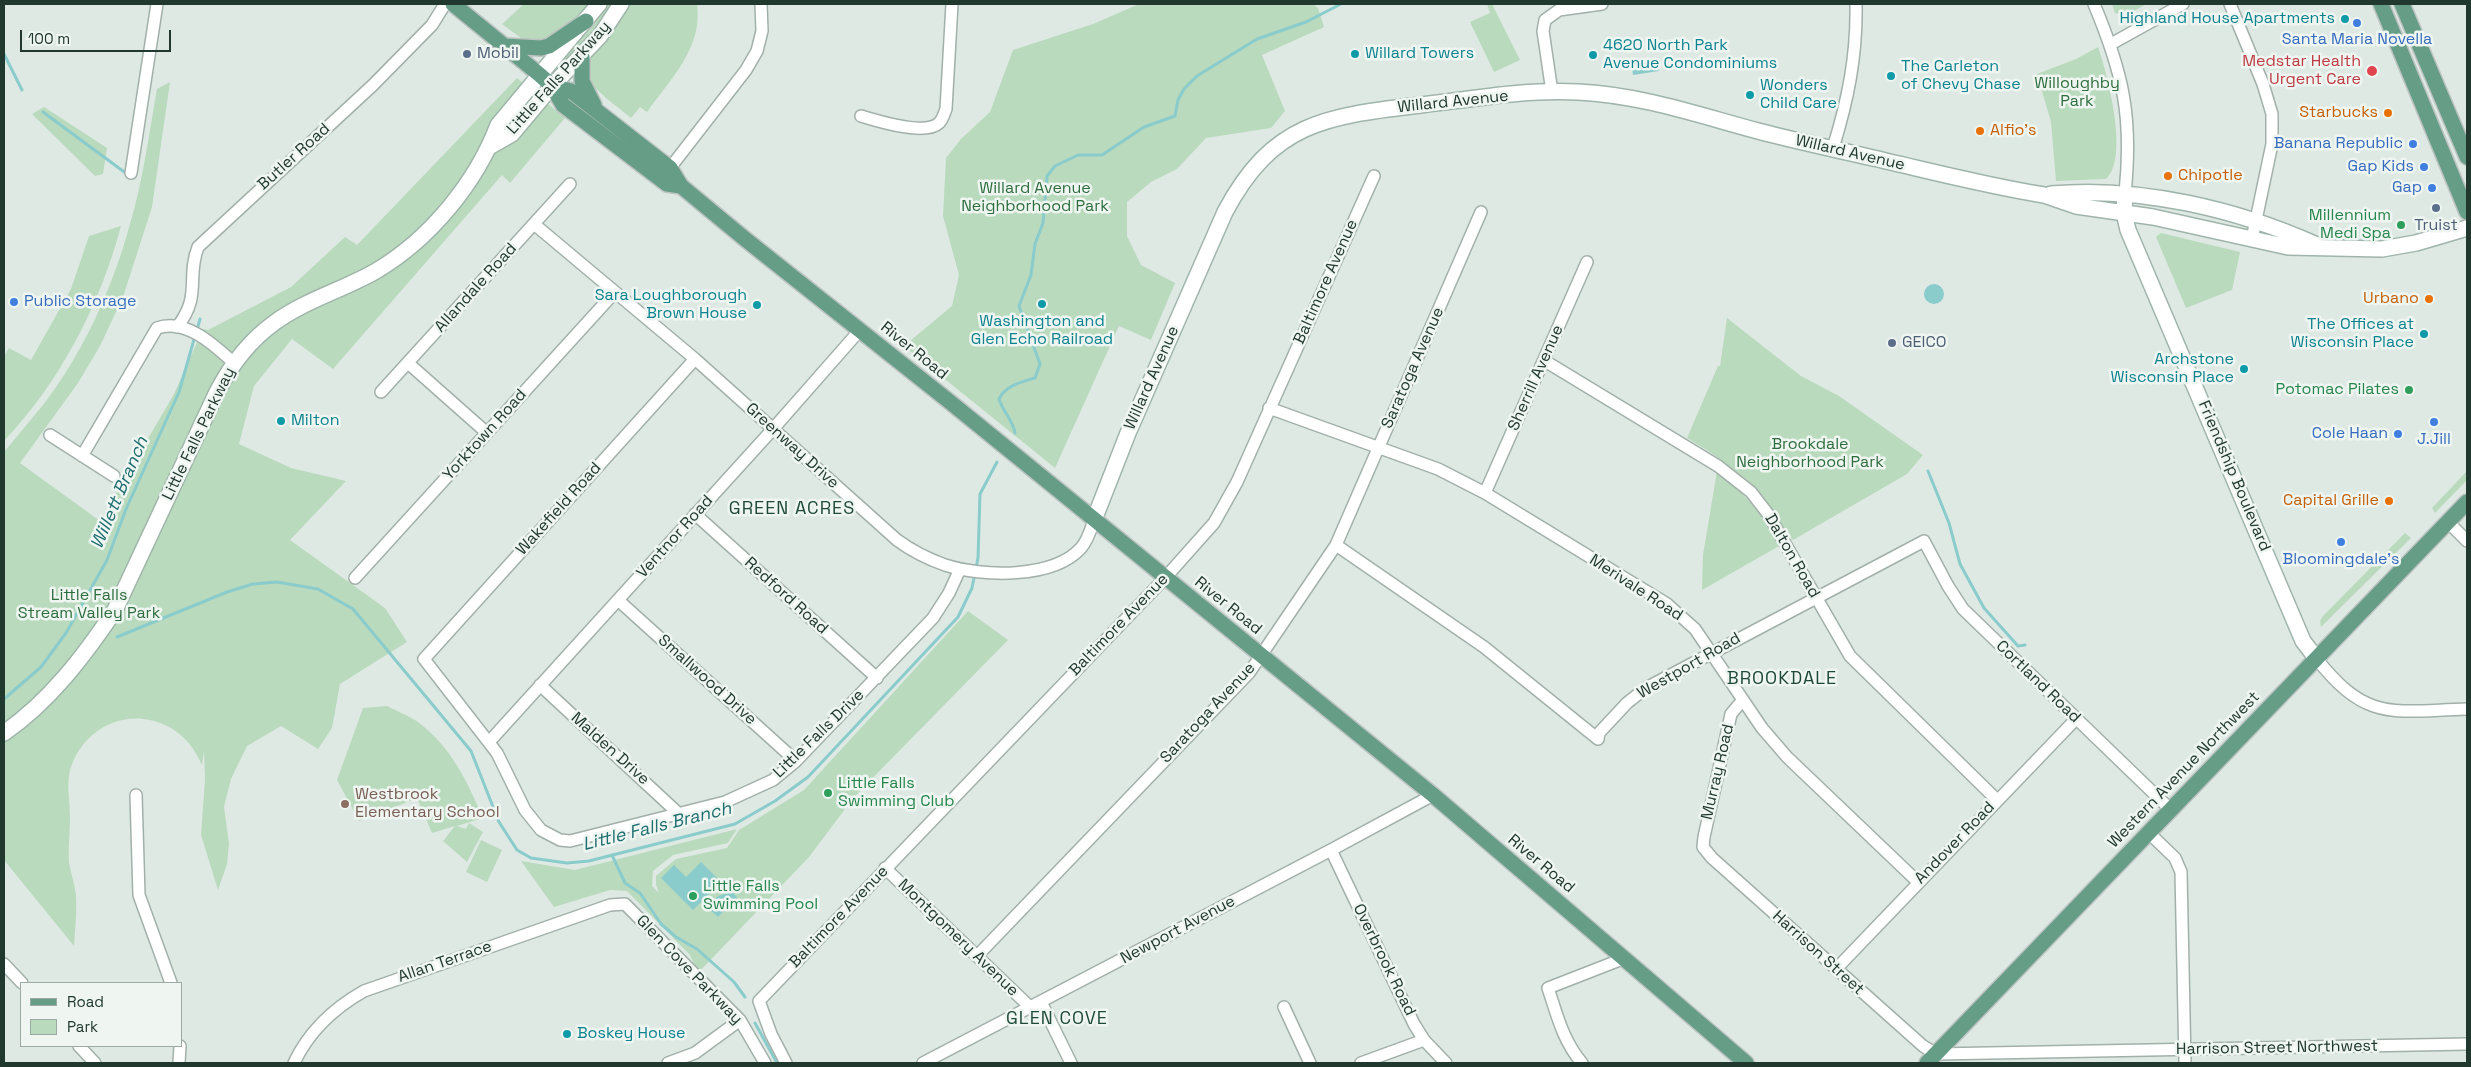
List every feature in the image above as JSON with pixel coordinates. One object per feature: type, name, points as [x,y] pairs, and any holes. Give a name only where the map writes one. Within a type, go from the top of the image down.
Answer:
[{"type":"main road","name":"River Road","points":[[453,4],[552,86],[563,105],[667,184],[681,186]]},
{"type":"main road","points":[[2382,4],[2467,212]]},
{"type":"main road","points":[[2402,4],[2467,157]]},
{"type":"main road","points":[[506,46],[541,48],[549,46],[586,20]]},
{"type":"main road","points":[[582,56],[580,68],[582,81],[601,114]]},
{"type":"main road","name":"River Road","points":[[552,86],[571,91],[670,168],[681,186],[1433,794],[1746,1063]]},
{"type":"main road","points":[[616,146],[630,150],[658,171],[670,168]]},
{"type":"main road","name":"Western Avenue Northwest","points":[[1931,1058],[2467,502]]},
{"type":"street","points":[[131,173],[157,4]]},
{"type":"street","name":"Butler Road","points":[[183,329],[194,292],[192,262],[198,247],[373,85],[432,25],[445,4]]},
{"type":"street","name":"Little Falls Parkway","points":[[4,733],[56,688],[93,642],[115,610],[217,392],[234,363],[275,322],[376,271],[424,234],[448,210],[491,146],[498,126],[599,4]]},
{"type":"street","name":"Little Falls Parkway","points":[[491,146],[512,134],[552,86],[582,56],[609,24],[621,4]]},
{"type":"street","points":[[670,168],[746,70],[757,51],[762,31],[761,4]]},
{"type":"street","points":[[861,116],[888,124],[921,128],[930,128],[938,124],[946,109],[952,4]]},
{"type":"street","points":[[1552,92],[1543,31],[1545,20],[1559,10],[1602,4]]},
{"type":"street","points":[[1833,148],[1854,68],[1857,33],[1856,4]]},
{"type":"street","name":"Friendship Boulevard","points":[[2094,4],[2111,44],[2122,79],[2128,117],[2129,148],[2124,213],[2128,230],[2303,641],[2316,658]]},
{"type":"street","points":[[2111,44],[2184,4]]},
{"type":"street","points":[[2230,4],[2263,84],[2272,114],[2272,144],[2252,239]]},
{"type":"street","name":"Willard Avenue","points":[[1094,520],[1128,433],[1225,212],[1239,187],[1264,158],[1299,132],[1336,117],[1491,97],[1552,92],[1591,93],[1654,102],[1757,131],[2044,195],[2076,206],[2124,213],[2288,247],[2359,250],[2387,249],[2421,242],[2467,228]]},
{"type":"street","name":"Baltimore Avenue","points":[[759,1001],[1165,578],[1214,523],[1236,482],[1374,176]]},
{"type":"street","name":"Allandale Road","points":[[381,392],[570,184]]},
{"type":"street","name":"Willard Avenue","points":[[2044,195],[2101,191],[2144,195],[2256,222],[2288,232],[2324,248]]},
{"type":"street","name":"Saratoga Avenue","points":[[977,956],[1248,674],[1336,545],[1481,212]]},
{"type":"street","name":"Greenway Drive","points":[[534,224],[695,359],[898,540],[930,559],[964,570],[981,573],[1036,570],[1057,563],[1081,548],[1090,534],[1094,520]]},
{"type":"street","name":"Sherrill Avenue","points":[[1485,494],[1587,262]]},
{"type":"street","name":"Yorktown Road","points":[[355,578],[615,292]]},
{"type":"street","points":[[82,456],[152,332],[162,326],[183,329],[202,336],[234,363]]},
{"type":"street","name":"Ventnor Road","points":[[489,742],[773,429],[860,330]]},
{"type":"street","name":"Wakefield Road","points":[[424,658],[695,359]]},
{"type":"street","name":"Dalton Road","points":[[1544,361],[1739,481],[1768,514],[1838,637],[1863,670],[1997,800]]},
{"type":"street","points":[[408,363],[487,433]]},
{"type":"street","name":"Merivale Road","points":[[1269,408],[1438,469],[1485,494],[1667,604],[1695,629],[1742,701],[1787,757],[1918,882]]},
{"type":"street","points":[[50,436],[114,476]]},
{"type":"street","name":"Redford Road","points":[[695,514],[877,678]]},
{"type":"street","points":[[2448,522],[2467,541]]},
{"type":"street","name":"Westport Road","points":[[1336,545],[1484,647],[1598,739],[1599,733],[1627,703],[1646,688],[1924,540]]},
{"type":"street","name":"Cortland Road","points":[[1924,540],[1948,586],[1963,609],[2170,809]]},
{"type":"street","name":"Little Falls Drive","points":[[424,658],[497,753],[525,810],[541,830],[560,840],[570,841],[725,802],[747,794],[773,780],[796,761],[933,618],[964,570]]},
{"type":"street","name":"Smallwood Drive","points":[[618,600],[796,761]]},
{"type":"street","points":[[2316,658],[2354,697],[2375,708],[2390,711],[2467,710]]},
{"type":"street","name":"Malden Drive","points":[[540,685],[680,814]]},
{"type":"street","name":"Murray Road","points":[[1704,847],[1704,837],[1731,714],[1742,701]]},
{"type":"street","name":"Andover Road","points":[[1836,969],[2076,719]]},
{"type":"street","name":"Newport Avenue","points":[[923,1063],[1331,850],[1433,794]]},
{"type":"street","points":[[136,795],[139,895],[171,982]]},
{"type":"street","points":[[2148,832],[2175,858],[2181,872],[2185,1063]]},
{"type":"street","name":"Harrison Street","points":[[1704,847],[1712,858],[1923,1046],[1931,1058]]},
{"type":"street","name":"Overbrook Road","points":[[1331,850],[1424,1040],[1446,1063]]},
{"type":"street","name":"Montgomery Avenue","points":[[885,868],[977,956],[1036,1004],[1071,1063]]},
{"type":"street","name":"Glen Cove Parkway","points":[[625,904],[740,1020],[765,1063]]},
{"type":"street","name":"Allan Terrace","points":[[294,1063],[315,1029],[344,1002],[364,991],[610,905],[625,904]]},
{"type":"street","points":[[1582,1063],[1570,1050],[1548,988],[1625,958]]},
{"type":"street","points":[[4,964],[21,982]]},
{"type":"street","name":"Glen Cove Parkway","points":[[759,1001],[771,1034],[786,1063]]},
{"type":"street","points":[[1284,1007],[1310,1063]]},
{"type":"street","points":[[668,1063],[695,1053],[740,1020]]},
{"type":"street","points":[[1361,1063],[1424,1040]]},
{"type":"street","name":"Harrison Street Northwest","points":[[1931,1058],[2184,1049],[2467,1044]]},
{"type":"street","points":[[80,1047],[96,1063]]},
{"type":"street","points":[[179,1063],[180,1047]]},
{"type":"green space","points":[[524,4],[697,4],[698,20],[690,49],[675,74],[647,112],[640,107],[631,118],[606,98],[550,45],[525,41],[502,24]]},
{"type":"green space","name":"Willard Avenue Neighborhood Park","points":[[1139,4],[1313,4],[1318,8],[1324,27],[1262,55],[1285,111],[1271,128],[1206,138],[1177,169],[1151,182],[1127,202],[1127,236],[1141,265],[1175,283],[1151,340],[1119,326],[1055,468],[904,346],[952,306],[959,275],[943,216],[946,158],[961,139],[990,112],[1013,50],[1093,24]]},
{"type":"green space","points":[[1487,4],[1492,4],[1520,60],[1494,72],[1470,22],[1490,13]]},
{"type":"green space","points":[[2112,4],[2147,4],[2124,16],[2115,13]]},
{"type":"green space","name":"Willoughby Park","points":[[2098,47],[2111,95],[2114,115],[2116,153],[2113,168],[2106,179],[2056,181],[2051,122],[2037,74],[2076,59]]},
{"type":"green space","name":"Little Falls Stream Valley Park","points":[[517,78],[565,118],[510,183],[502,175],[333,369],[292,339],[254,386],[239,444],[291,468],[346,481],[290,540],[385,608],[407,642],[340,684],[332,728],[318,749],[281,726],[247,746],[231,779],[224,807],[229,844],[227,864],[218,890],[201,835],[205,780],[204,750],[202,765],[186,740],[172,728],[143,719],[118,721],[95,733],[78,752],[72,763],[68,781],[70,817],[69,863],[76,896],[74,946],[4,860],[4,452],[58,385],[84,341],[106,295],[123,248],[139,191],[157,89],[170,82],[152,207],[123,297],[100,346],[78,383],[20,463],[100,521],[174,394],[203,329],[208,330],[291,287],[345,237],[357,245]]},
{"type":"green space","points":[[44,107],[107,148],[103,174],[95,176],[32,114]]},
{"type":"green space","points":[[121,226],[102,285],[76,341],[43,394],[4,441],[4,356],[9,348],[31,360],[71,289],[89,236]]},
{"type":"green space","points":[[2161,233],[2240,252],[2232,290],[2186,308],[2156,237]]},
{"type":"green space","name":"Brookdale Neighborhood Park","points":[[1727,318],[1801,376],[1839,396],[1923,455],[1907,474],[1793,540],[1747,480],[1710,452],[1687,438],[1718,366],[1720,366]]},
{"type":"green space","name":"Brookdale Neighborhood Park","points":[[1717,471],[1753,505],[1767,524],[1779,546],[1702,590],[1703,555]]},
{"type":"green space","points":[[2467,471],[2467,480],[2435,513],[2432,508]]},
{"type":"green space","points":[[2405,533],[2411,538],[2321,627],[2320,621],[2323,616]]},
{"type":"green space","name":"Little Falls Swimming Club","points":[[968,611],[1008,640],[854,797],[809,857],[698,973],[690,955],[627,891],[610,890],[554,907],[521,861],[575,870],[737,829],[728,843],[673,855],[653,871],[652,886],[659,893],[656,885],[656,876],[676,859],[727,848],[739,830],[804,790]]},
{"type":"green space","points":[[387,706],[418,722],[430,732],[449,754],[471,791],[483,818],[457,826],[466,829],[469,823],[483,832],[467,862],[443,841],[455,826],[432,833],[417,798],[359,821],[337,780],[363,708]]},
{"type":"green space","points":[[481,840],[502,850],[487,882],[466,872]]},
{"type":"water","points":[[1657,58],[1659,71],[1633,75],[1631,62]]},
{"type":"water","points":[[1934,284],[1941,287],[1944,294],[1941,301],[1934,304],[1927,301],[1924,294],[1927,287]]},
{"type":"water","name":"Little Falls Swimming Pool","points":[[701,862],[721,882],[693,910],[661,878],[674,865],[686,877]]},
{"type":"water","points":[[732,892],[737,897],[718,917],[707,907],[718,896]]},
{"type":"waterway","name":"Little Falls Branch","points":[[1015,433],[999,399],[1010,387],[1035,378],[1040,364],[1019,306],[1031,275],[1035,244],[1043,223],[1047,176],[1055,166],[1078,155],[1102,155],[1144,127],[1175,116],[1178,100],[1184,89],[1197,76],[1257,39],[1306,22],[1341,4]]},
{"type":"waterway","name":"Willett Branch","points":[[4,54],[22,90]]},
{"type":"waterway","name":"Willett Branch","points":[[43,112],[127,174]]},
{"type":"waterway","name":"Willett Branch","points":[[197,330],[200,319]]},
{"type":"waterway","name":"Willett Branch","points":[[4,699],[41,667],[66,633],[107,560],[126,509],[179,392],[195,336]]},
{"type":"waterway","name":"Little Falls Branch","points":[[117,637],[227,592],[253,584],[277,582],[318,589],[353,609],[471,751],[499,822],[517,850],[531,858],[567,863],[589,861],[735,824],[775,801],[808,777],[958,617],[972,588],[978,558],[980,494],[997,462]]},
{"type":"waterway","points":[[1928,471],[1949,523],[1960,564],[1984,608],[2018,646],[2025,645]]},
{"type":"waterway","points":[[612,855],[625,883],[640,893],[661,924],[676,937],[697,949],[734,982],[745,997]]},
{"type":"waterway","points":[[755,1023],[777,1063]]},
{"type":"place","name":"Highland House Apartments","points":[[2345,19]]},
{"type":"place","name":"Santa Maria Novella","points":[[2357,23]]},
{"type":"place","name":"Mobil","points":[[467,54]]},
{"type":"place","name":"Willard Towers","points":[[1355,54]]},
{"type":"place","name":"4620 North Park Avenue Condominiums","points":[[1593,55]]},
{"type":"place","name":"Medstar Health Urgent Care","points":[[2372,71]]},
{"type":"place","name":"The Carleton of Chevy Chase","points":[[1891,76]]},
{"type":"place","name":"Wonders Child Care","points":[[1750,95]]},
{"type":"place","name":"Starbucks","points":[[2388,113]]},
{"type":"place","name":"Alfio's","points":[[1980,131]]},
{"type":"place","name":"Banana Republic","points":[[2413,144]]},
{"type":"place","name":"Gap Kids","points":[[2424,167]]},
{"type":"place","name":"Chipotle","points":[[2168,176]]},
{"type":"place","name":"Gap","points":[[2432,188]]},
{"type":"place","name":"Truist","points":[[2436,208]]},
{"type":"place","name":"Millennium Medi Spa","points":[[2401,225]]},
{"type":"place","name":"Urbano","points":[[2429,299]]},
{"type":"place","name":"Public Storage","points":[[14,302]]},
{"type":"place","name":"Washington and Glen Echo Railroad","points":[[1042,304]]},
{"type":"place","name":"Sara Loughborough Brown House","points":[[757,305]]},
{"type":"place","name":"The Offices at Wisconsin Place","points":[[2424,334]]},
{"type":"place","name":"GEICO","points":[[1892,343]]},
{"type":"place","name":"Archstone Wisconsin Place","points":[[2244,369]]},
{"type":"place","name":"Potomac Pilates","points":[[2409,390]]},
{"type":"place","name":"Milton","points":[[281,421]]},
{"type":"place","name":"J.Jill","points":[[2434,422]]},
{"type":"place","name":"Cole Haan","points":[[2398,434]]},
{"type":"place","name":"Capital Grille","points":[[2389,501]]},
{"type":"place","name":"Bloomingdale's","points":[[2341,542]]},
{"type":"place","name":"Little Falls Swimming Club","points":[[828,793]]},
{"type":"place","name":"Westbrook Elementary School","points":[[345,804]]},
{"type":"place","name":"Little Falls Swimming Pool","points":[[693,896]]},
{"type":"place","name":"Boskey House","points":[[567,1034]]},
{"type":"district","name":"GREEN ACRES","points":[[792,509]]},
{"type":"district","name":"BROOKDALE","points":[[1782,679]]},
{"type":"district","name":"GLEN COVE","points":[[1057,1019]]}]
